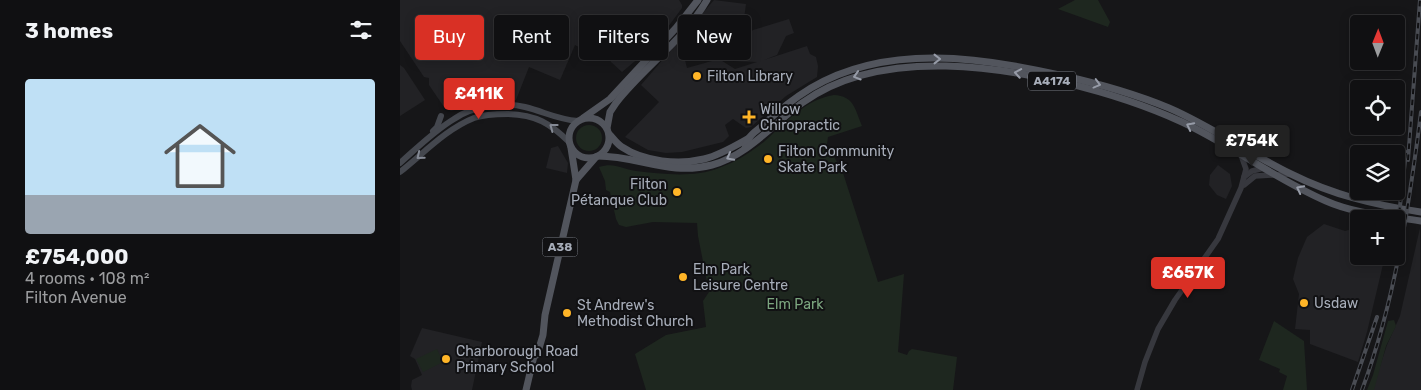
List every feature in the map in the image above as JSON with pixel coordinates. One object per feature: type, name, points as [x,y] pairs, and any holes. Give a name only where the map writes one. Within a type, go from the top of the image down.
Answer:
[{"type":"main road","points":[[570,145],[570,130],[610,99],[676,28],[698,0]]},
{"type":"main road","points":[[400,172],[451,131],[475,118],[486,115],[518,115],[544,122],[555,128],[579,156],[590,158],[597,156],[607,146],[610,112],[616,103],[695,18],[707,0]]},
{"type":"main road","name":"A4174","points":[[608,131],[621,146],[642,156],[664,161],[703,159],[749,138],[798,96],[828,78],[854,68],[899,60],[946,58],[990,61],[1039,70],[1134,95],[1161,105],[1203,125],[1291,174],[1356,200],[1421,212]]},
{"type":"main road","name":"A4174","points":[[597,156],[613,156],[662,168],[688,168],[713,164],[745,149],[803,102],[827,88],[866,74],[905,67],[963,67],[1018,73],[1095,91],[1135,103],[1184,124],[1275,175],[1337,206],[1421,221]]},
{"type":"main road","points":[[400,163],[432,135],[458,116],[496,106],[525,107],[560,119],[597,119],[608,131]]},
{"type":"main road","points":[[432,135],[437,127],[440,116]]},
{"type":"main road","name":"A4174","points":[[745,149],[749,138]]},
{"type":"main road","name":"A38","points":[[570,145],[576,180]]},
{"type":"main road","name":"A38","points":[[526,390],[534,356],[535,342],[538,334],[543,329],[576,180],[584,168],[597,156]]},
{"type":"street","points":[[1137,390],[1145,362],[1158,329],[1174,300],[1218,238],[1242,187],[1246,166],[1241,155]]},
{"type":"street","points":[[1244,177],[1252,171],[1279,167]]},
{"type":"street","points":[[1242,187],[1249,179],[1255,176],[1291,174]]},
{"type":"shaded area","points":[[400,0],[679,0],[682,5],[682,8],[668,27],[668,15],[579,15],[579,47],[575,45],[569,59],[569,15],[494,15],[494,60],[569,60],[560,80],[529,67],[516,100],[493,100],[451,111],[444,107],[429,85],[429,78],[424,77],[400,41]]},
{"type":"shaded area","points":[[714,0],[746,4],[745,15],[701,15]]},
{"type":"shaded area","points":[[789,19],[794,33],[786,36],[777,55],[764,60],[807,46],[810,54],[816,57],[818,66],[817,77],[786,96],[751,127],[746,128],[733,119],[725,125],[729,136],[723,142],[682,152],[666,153],[648,150],[625,137],[659,102],[641,85],[662,60],[668,60],[668,54],[678,42],[678,60],[685,60],[687,68],[721,60],[735,69],[757,62],[732,60],[751,60],[751,31]]},
{"type":"shaded area","points":[[610,60],[636,60],[622,72]]},
{"type":"shaded area","points":[[400,65],[404,68],[425,100],[400,116]]},
{"type":"shaded area","points":[[558,146],[568,163],[567,173],[546,168],[551,148]]},
{"type":"shaded area","points":[[1218,165],[1230,174],[1232,186],[1226,199],[1217,195],[1209,185],[1210,175]]},
{"type":"shaded area","points":[[1324,224],[1345,231],[1350,230],[1350,265],[1383,265],[1358,362],[1310,344],[1310,330],[1295,329],[1299,294],[1293,279],[1298,258],[1307,237]]},
{"type":"shaded area","points":[[1420,228],[1421,390],[1372,390],[1387,345],[1400,316]]},
{"type":"shaded area","name":"Charborough Road Primary School","points":[[422,328],[482,342],[472,390],[412,390],[412,380],[422,375],[415,359],[410,356]]},
{"type":"green space","points":[[1075,0],[1098,0],[1110,22],[1108,27],[1058,9]]},
{"type":"green space","name":"Elm Park","points":[[834,95],[846,98],[853,104],[862,126],[828,137],[827,144],[843,173],[878,282],[904,274],[898,352],[907,355],[912,349],[957,357],[953,390],[646,390],[635,354],[666,335],[706,327],[703,301],[709,292],[697,223],[653,222],[626,227],[619,225],[610,192],[606,190],[605,181],[599,167],[614,166],[636,171],[667,174],[699,173],[719,168],[749,153],[814,101]]},
{"type":"green space","points":[[589,125],[598,129],[602,138],[598,147],[589,151],[580,147],[576,138],[580,129]]},
{"type":"green space","points":[[1394,320],[1396,326],[1386,346],[1374,390],[1367,390],[1388,321]]},
{"type":"green space","points":[[1274,321],[1304,341],[1307,390],[1283,390],[1287,376],[1279,372],[1280,369],[1259,360]]},
{"type":"green space","points":[[437,349],[443,362],[423,372],[416,359]]},
{"type":"railway","points":[[1408,160],[1420,0]]},
{"type":"railway","points":[[1362,390],[1374,356],[1392,288],[1406,218],[1421,112]]},
{"type":"railway","points":[[1400,210],[1406,152]]},
{"type":"railway","points":[[1352,390],[1377,317]]},
{"type":"place","name":"Filton Library","points":[[697,76]]},
{"type":"place","name":"Willow Chiropractic","points":[[749,117]]},
{"type":"place","name":"Filton Community Skate Park","points":[[768,159]]},
{"type":"place","name":"Filton Pétanque Club","points":[[677,192]]},
{"type":"place","name":"Elm Park Leisure Centre","points":[[683,277]]},
{"type":"place","name":"Usdaw","points":[[1304,303]]},
{"type":"place","name":"St Andrew's Methodist Church","points":[[567,313]]},
{"type":"place","name":"Charborough Road Primary School","points":[[446,359]]}]
